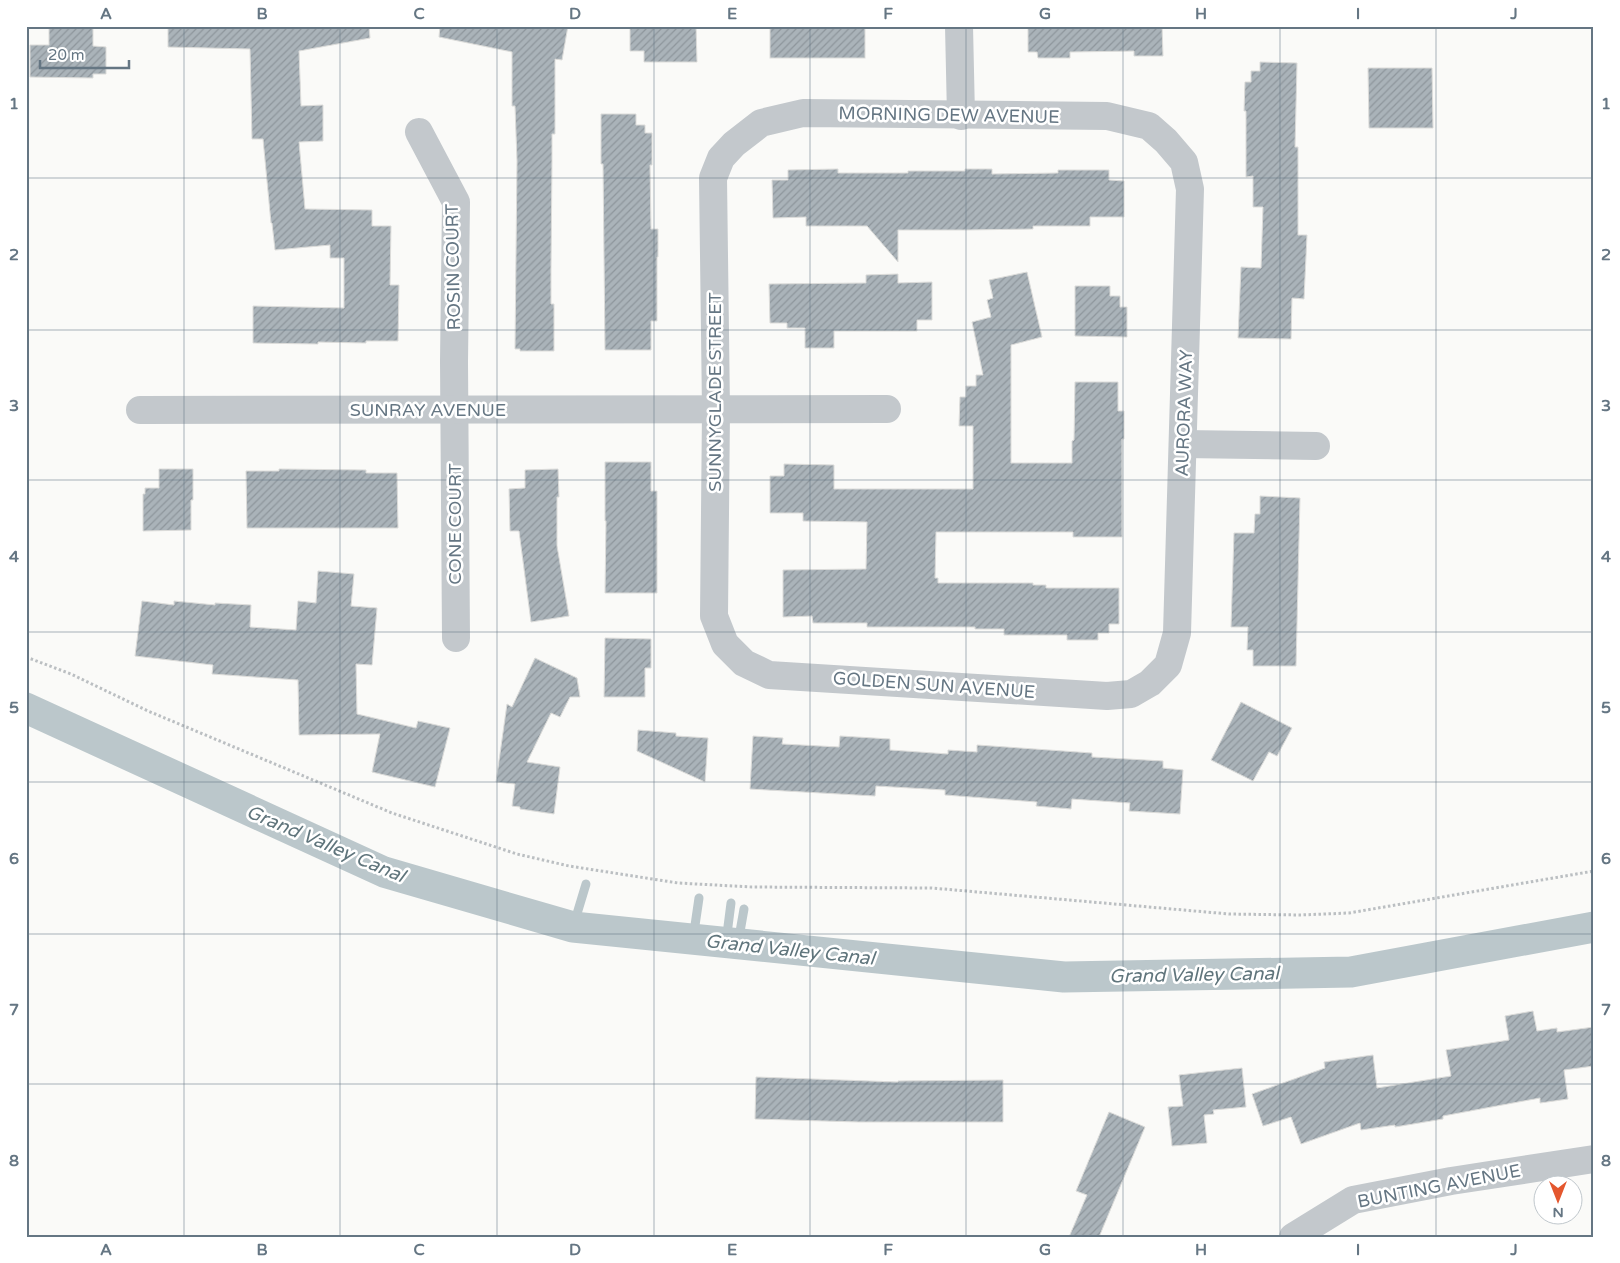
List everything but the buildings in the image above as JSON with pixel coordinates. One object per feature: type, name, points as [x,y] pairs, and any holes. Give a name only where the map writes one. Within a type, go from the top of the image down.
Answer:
[{"type":"street","points":[[959,26],[961,116]]},
{"type":"street","name":"MORNING DEW AVENUE","points":[[734,144],[761,123],[803,113],[1107,116],[1149,126],[1166,141]]},
{"type":"street","name":"ROSIN COURT","points":[[419,132],[456,202],[455,409]]},
{"type":"street","name":"AURORA WAY","points":[[1150,683],[1168,664],[1177,633],[1183,444],[1190,189],[1184,162],[1166,141]]},
{"type":"street","name":"SUNNYGLADE STREET","points":[[725,644],[714,616],[716,410],[713,178],[721,158],[734,144]]},
{"type":"street","name":"CONE COURT","points":[[455,409],[456,638]]},
{"type":"street","name":"SUNRAY AVENUE","points":[[140,410],[887,409]]},
{"type":"street","points":[[1183,444],[1316,446]]},
{"type":"street","name":"GOLDEN SUN AVENUE","points":[[725,644],[744,662],[769,675],[1107,696],[1131,694],[1150,683]]},
{"type":"street","name":"BUNTING AVENUE","points":[[1292,1237],[1353,1200],[1451,1181],[1594,1159]]},
{"type":"path","points":[[26,656],[71,674],[148,711],[392,813],[516,854],[569,866],[678,882],[752,888],[932,888],[1229,914],[1300,915],[1349,913],[1594,870]]},
{"type":"waterway","name":"Grand Valley Canal","points":[[26,708],[384,872],[573,927],[1064,977],[1351,972],[1594,927]]},
{"type":"waterway","points":[[573,927],[586,884]]},
{"type":"waterway","points":[[693,939],[699,898]]},
{"type":"waterway","points":[[726,942],[731,903]]},
{"type":"waterway","points":[[738,943],[744,909]]}]
